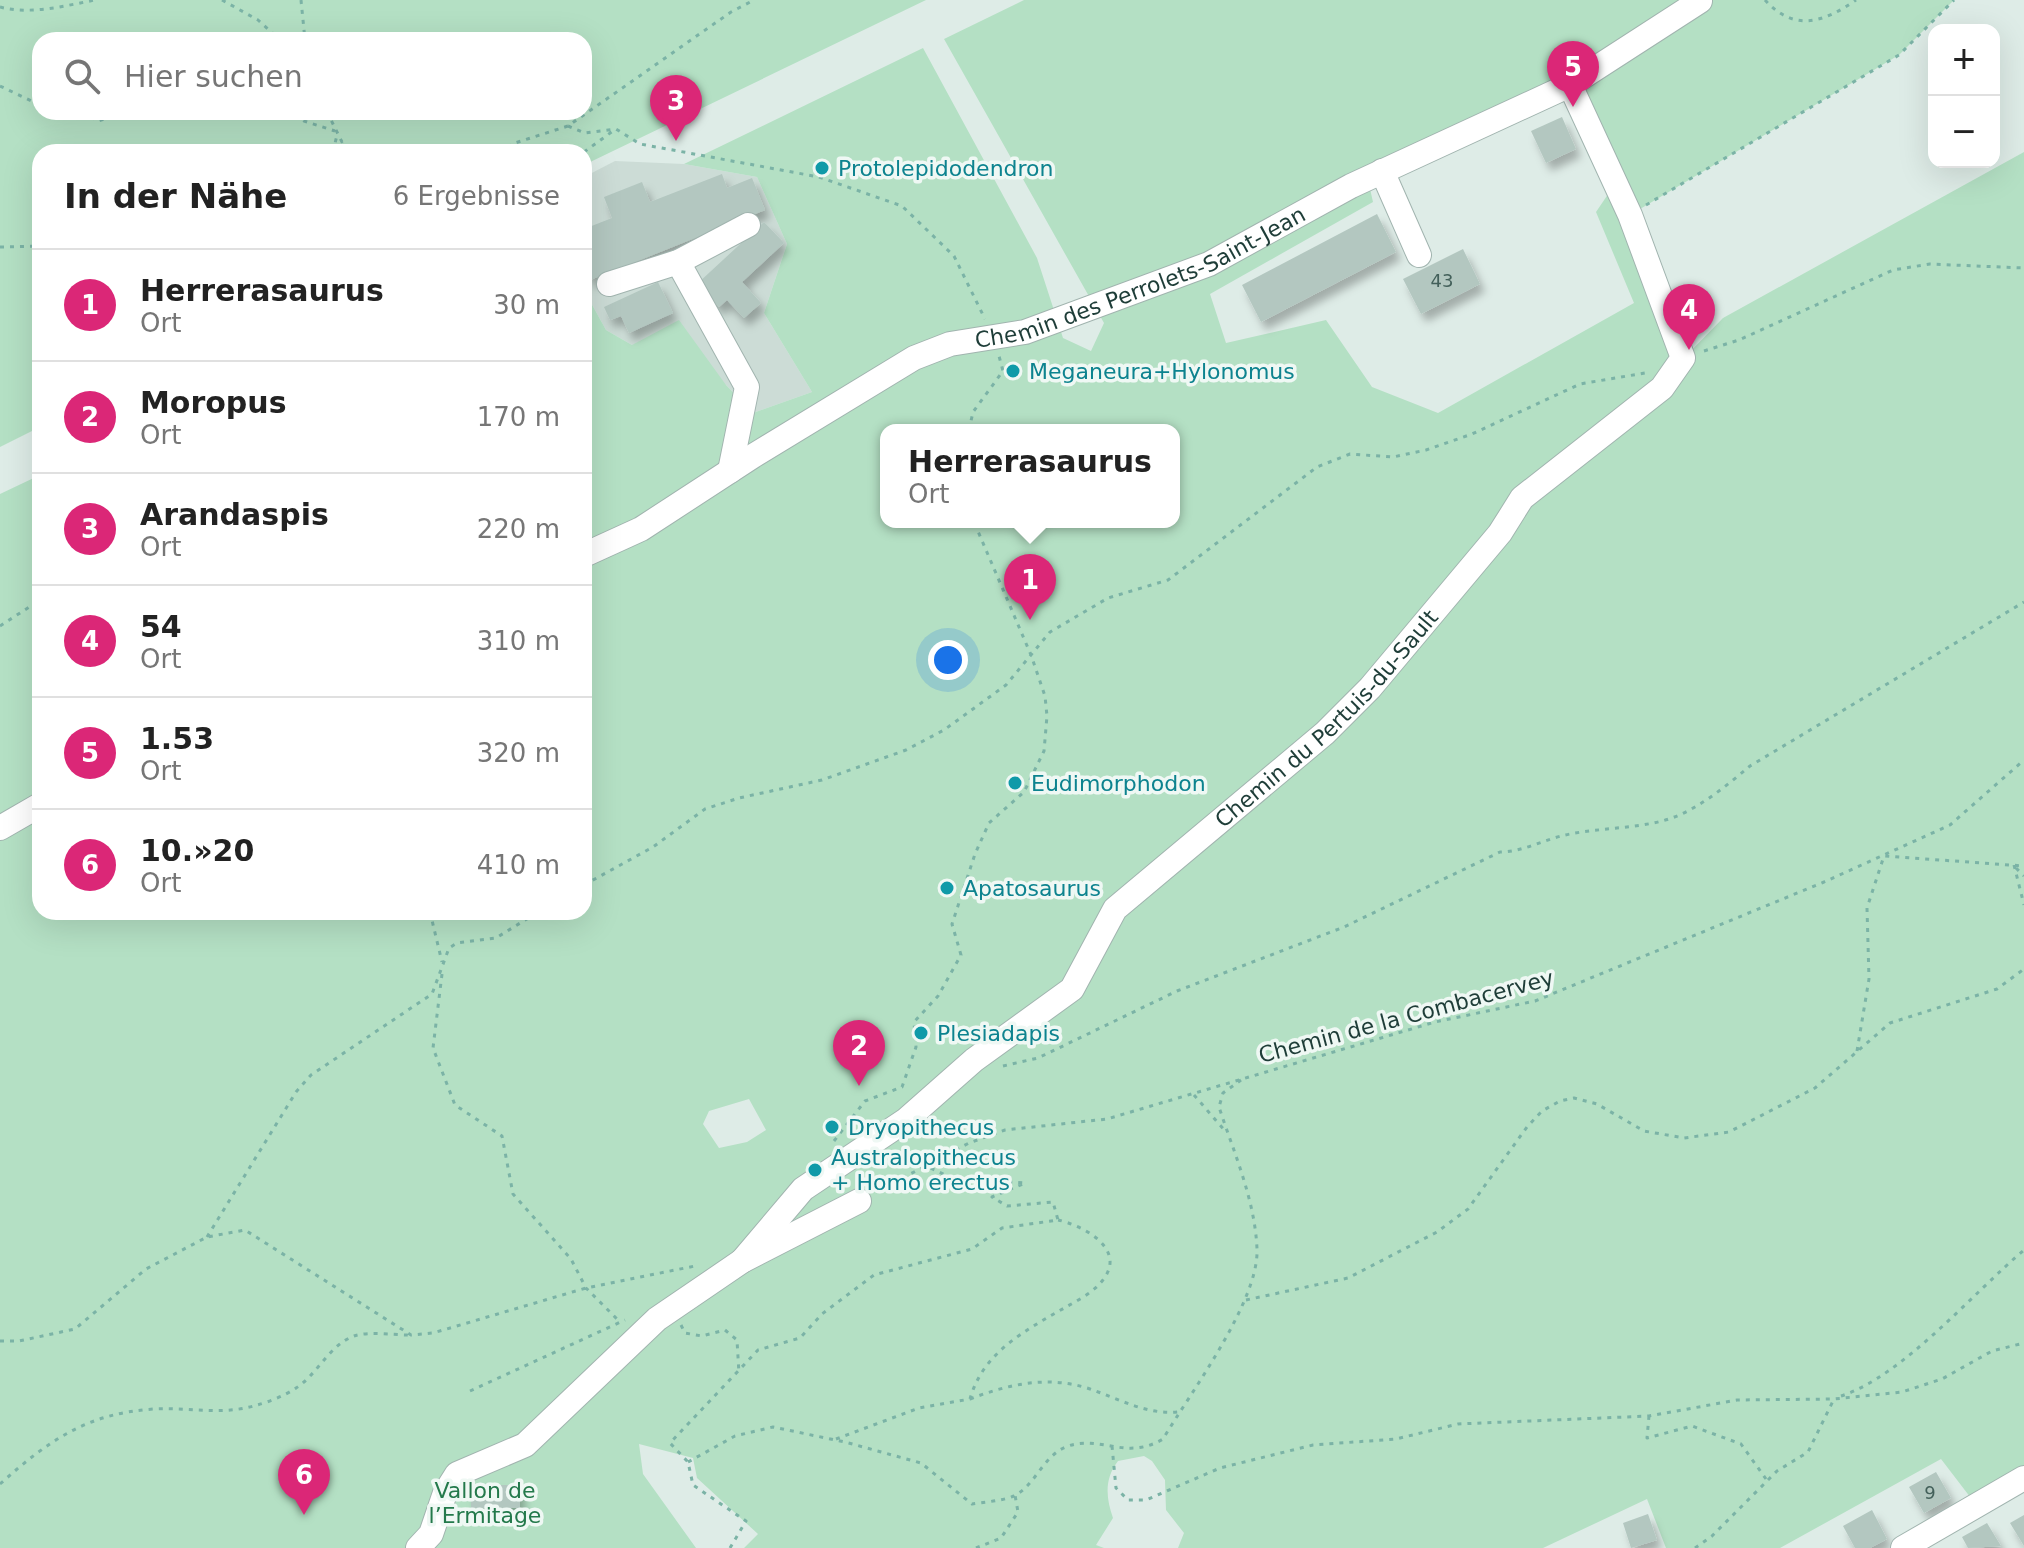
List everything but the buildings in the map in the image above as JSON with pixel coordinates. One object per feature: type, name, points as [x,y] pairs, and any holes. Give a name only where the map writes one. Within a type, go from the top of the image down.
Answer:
[{"type":"street","name":"Chemin des Perrolets-Saint-Jean","points":[[592,551],[641,529],[914,358],[950,344],[1025,332],[1209,264],[1382,171],[1570,85],[1700,1]]},
{"type":"street","points":[[1570,85],[1630,215],[1683,358]]},
{"type":"street","points":[[1382,171],[1419,255]]},
{"type":"street","points":[[609,284],[678,262],[748,225]]},
{"type":"street","points":[[678,262],[747,387],[730,471]]},
{"type":"street","name":"Chemin du Pertuis-du-Sault","points":[[742,1261],[803,1189],[906,1120],[974,1060],[1072,989],[1115,909],[1325,733],[1370,688],[1500,533],[1522,498],[1662,388],[1683,358]]},
{"type":"street","points":[[0,828],[32,810]]},
{"type":"street","name":"Chemin du Pertuis-du-Sault","points":[[418,1548],[431,1534],[445,1493],[457,1474],[525,1445],[666,1313],[742,1261],[859,1201]]},
{"type":"street","points":[[1903,1548],[2024,1478]]},
{"type":"path","points":[[0,7],[13,10],[51,9],[95,0]]},
{"type":"path","points":[[222,0],[258,20],[271,32]]},
{"type":"path","points":[[301,0],[304,32]]},
{"type":"path","points":[[592,109],[731,12],[754,0]]},
{"type":"path","points":[[1765,0],[1780,16],[1812,23],[1856,0]]},
{"type":"path","points":[[1630,215],[1899,55],[1954,0]]},
{"type":"path","points":[[0,86],[32,101]]},
{"type":"path","points":[[303,120],[336,133]]},
{"type":"path","points":[[330,120],[344,144]]},
{"type":"path","points":[[513,144],[568,126],[577,120]]},
{"type":"path","points":[[568,126],[585,133],[616,129],[640,144],[819,177],[902,206],[954,256],[994,337],[1003,371],[973,412],[970,424]]},
{"type":"path","points":[[592,146],[616,129]]},
{"type":"path","points":[[335,144],[336,133]]},
{"type":"path","points":[[0,247],[32,246]]},
{"type":"path","points":[[1683,358],[1739,340],[1893,270],[1930,264],[2024,268]]},
{"type":"path","points":[[592,881],[653,847],[705,809],[739,798],[822,780],[919,743],[944,730],[1006,685],[1050,632],[1108,598],[1168,580],[1317,467],[1350,454],[1393,457],[1426,450],[1472,434],[1580,384],[1654,372]]},
{"type":"path","points":[[829,1146],[865,1101],[902,1087],[916,1047],[914,1022],[938,996],[961,955],[952,924],[975,854],[989,823],[1024,792],[1044,751],[1045,696],[1031,655],[977,528]]},
{"type":"path","points":[[993,1068],[1038,1058],[1177,991],[1344,927],[1500,852],[1515,852],[1539,841],[1597,828],[1664,821],[1718,793],[1750,766],[2024,602]]},
{"type":"path","points":[[0,626],[32,605]]},
{"type":"path","name":"Chemin de la Combacervey","points":[[859,1201],[925,1165],[1005,1130],[1107,1119],[1435,1022],[1535,1001],[1884,856],[1950,825],[2024,760]]},
{"type":"path","points":[[1857,1051],[1869,979],[1867,908],[1884,856],[2024,866]]},
{"type":"path","points":[[2014,865],[2024,876]]},
{"type":"path","points":[[2014,865],[2024,905]]},
{"type":"path","points":[[432,920],[443,966],[433,1048],[455,1105],[502,1136],[513,1194],[571,1259],[586,1288],[618,1320]]},
{"type":"path","points":[[207,1237],[296,1092],[311,1075],[432,994],[449,948],[457,943],[496,938],[525,920]]},
{"type":"path","points":[[1246,1300],[1348,1278],[1437,1232],[1468,1209],[1527,1127],[1542,1111],[1560,1101],[1574,1098],[1597,1104],[1644,1131],[1707,1138],[1729,1132],[1815,1088],[1890,1023],[1997,989],[2024,969]]},
{"type":"path","points":[[688,1462],[735,1436],[773,1427],[921,1463],[972,1504],[1015,1495],[1052,1454],[1070,1445],[1147,1449],[1163,1439],[1246,1300],[1257,1252],[1253,1211],[1219,1107],[1223,1093],[1263,1071]]},
{"type":"path","points":[[1194,1095],[1228,1134]]},
{"type":"path","points":[[925,1165],[954,1179],[1025,1183],[992,1197],[1007,1206],[1053,1202],[1058,1220]]},
{"type":"path","points":[[730,1548],[746,1521],[693,1485],[688,1462],[670,1443],[725,1383],[739,1374],[758,1350],[800,1338],[822,1314],[874,1275],[972,1249],[1002,1228],[1058,1220],[1086,1230],[1104,1246],[1110,1258],[1107,1275],[1091,1292],[1020,1334],[986,1363],[970,1399]]},
{"type":"path","points":[[0,1341],[19,1341],[75,1329],[146,1269],[207,1237],[245,1230],[411,1335]]},
{"type":"path","points":[[1695,1548],[1712,1536],[1767,1481],[1808,1452],[1834,1399],[1857,1391],[1903,1359],[2024,1250]]},
{"type":"path","points":[[0,1484],[43,1448],[75,1427],[97,1419],[155,1409],[224,1412],[258,1405],[297,1388],[339,1344],[356,1335],[433,1333],[586,1288],[701,1266]]},
{"type":"path","points":[[470,1391],[618,1320],[666,1313],[685,1333],[702,1336],[725,1330],[737,1340],[739,1374]]},
{"type":"path","points":[[1112,1446],[1116,1488],[1128,1500],[1146,1500],[1220,1468],[1313,1445],[1396,1439],[1458,1424],[1649,1416],[1737,1400],[1834,1399],[1902,1392],[1942,1379],[1992,1351],[2024,1343]]},
{"type":"path","points":[[834,1440],[919,1408],[970,1399],[999,1388],[1032,1382],[1063,1382],[1160,1413],[1179,1412]]},
{"type":"path","points":[[1649,1416],[1647,1438],[1692,1426],[1741,1444],[1767,1481]]},
{"type":"path","points":[[976,1548],[1001,1538],[1018,1512],[1015,1495]]},
{"type":"shaded area","points":[[615,161],[684,164],[757,177],[787,244],[764,313],[812,392],[753,413],[726,385],[632,345],[606,330],[592,305],[592,173]]},
{"type":"green space","points":[[0,0],[926,0],[592,161],[592,144],[32,144],[32,431],[0,447]]},
{"type":"green space","name":"Vallon de l’Ermitage","points":[[1024,0],[1954,0],[1899,55],[1630,215],[1684,358],[1723,318],[2000,168],[2024,152],[2024,1478],[1977,1506],[1941,1459],[1780,1548],[1666,1548],[1647,1499],[1543,1548],[1178,1548],[1184,1533],[1166,1510],[1165,1480],[1152,1461],[1144,1456],[1118,1461],[1113,1468],[1108,1482],[1108,1496],[1113,1518],[1096,1545],[1104,1548],[744,1548],[758,1534],[697,1478],[693,1458],[639,1444],[643,1474],[696,1548],[0,1548],[0,494],[32,479],[32,920],[592,920],[592,305],[606,330],[632,345],[679,320],[726,385],[753,413],[812,392],[764,313],[787,244],[757,177],[684,164],[923,48],[1037,258],[1063,338],[1091,351],[1104,323],[944,39]],"holes":[[[1573,74],[1619,178],[1596,212],[1634,303],[1438,413],[1372,387],[1326,320],[1226,343],[1210,294],[1373,202],[1366,171]],[[749,1099],[766,1130],[747,1142],[719,1148],[703,1124],[709,1111]]]},
{"type":"place","name":"1.53","points":[[1573,107]]},
{"type":"place","name":"Arandaspis","points":[[676,141]]},
{"type":"place","name":"Protolepidodendron","points":[[822,168]]},
{"type":"place","name":"54","points":[[1689,350]]},
{"type":"place","name":"Meganeura+Hylonomus","points":[[1013,371]]},
{"type":"place","name":"Herrerasaurus","points":[[1030,620]]},
{"type":"place","name":"Eudimorphodon","points":[[1015,783]]},
{"type":"place","name":"Apatosaurus","points":[[947,888]]},
{"type":"place","name":"Plesiadapis","points":[[921,1033]]},
{"type":"place","name":"Moropus","points":[[859,1086]]},
{"type":"place","name":"Dryopithecus","points":[[832,1127]]},
{"type":"place","name":"Australopithecus + Homo erectus","points":[[815,1170]]},
{"type":"place","name":"10.»20","points":[[304,1515]]}]
